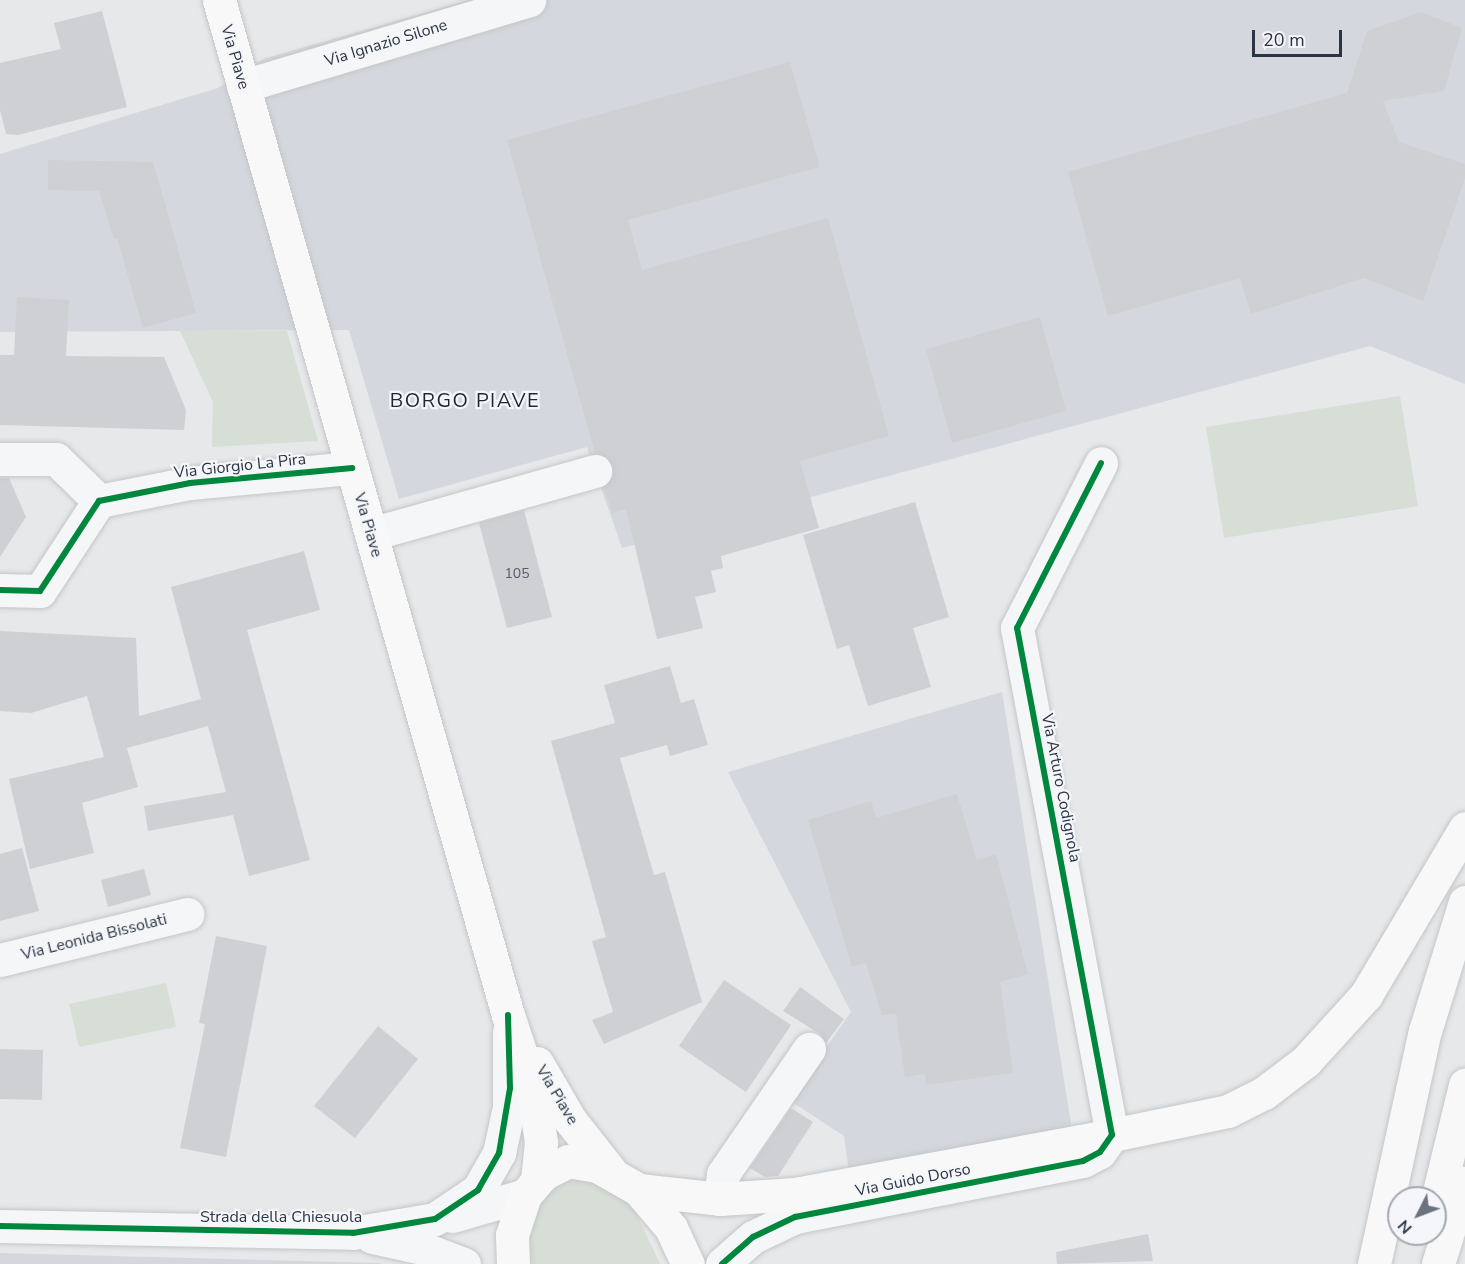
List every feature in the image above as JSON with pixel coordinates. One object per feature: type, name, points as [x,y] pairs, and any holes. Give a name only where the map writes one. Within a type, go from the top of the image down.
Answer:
[{"type":"main road","name":"Via Piave","points":[[219,0],[508,1015],[536,1102],[541,1142],[531,1187],[512,1235],[513,1264]]},
{"type":"main road","points":[[1112,1135],[1227,1111],[1263,1093],[1306,1061],[1366,995],[1465,828]]},
{"type":"main road","points":[[1374,1264],[1425,1031],[1465,902]]},
{"type":"main road","name":"Via Piave","points":[[508,1015],[564,1111],[611,1172]]},
{"type":"main road","points":[[1440,1186],[1465,1085]]},
{"type":"main road","name":"Via Guido Dorso","points":[[639,1190],[720,1199],[817,1191],[1112,1135]]},
{"type":"main road","points":[[531,1187],[568,1161],[611,1172],[639,1190],[671,1228],[688,1264]]},
{"type":"main road","points":[[1438,1264],[1465,1174]]},
{"type":"main road","points":[[1421,1264],[1426,1246]]},
{"type":"street","name":"Via Ignazio Silone","points":[[243,86],[529,0]]},
{"type":"street","points":[[0,459],[56,459],[99,501],[40,591],[0,590]]},
{"type":"street","name":"Via Arturo Codignola","points":[[1101,463],[1017,628],[1112,1135]]},
{"type":"street","name":"Via Giorgio La Pira","points":[[99,501],[190,483],[352,468]]},
{"type":"street","points":[[371,534],[595,471]]},
{"type":"street","name":"Via Leonida Bissolati","points":[[0,960],[187,914]]},
{"type":"street","name":"Strada della Chiesuola","points":[[435,1219],[478,1190],[499,1153],[510,1088],[508,1015]]},
{"type":"street","points":[[720,1199],[723,1174],[809,1049]]},
{"type":"street","name":"Via Guido Dorso","points":[[722,1264],[753,1237],[795,1217],[1083,1161],[1100,1152],[1112,1135]]},
{"type":"street","name":"Strada della Chiesuola","points":[[0,1226],[353,1233],[435,1219],[531,1187]]},
{"type":"street","name":"Strada della Chiesuola","points":[[353,1233],[422,1248],[464,1264]]},
{"type":"shaded area","points":[[469,0],[1465,0],[1465,384],[1370,346],[622,548],[587,447],[399,499],[349,330],[0,332],[0,154],[218,88],[263,59]]},
{"type":"shaded area","points":[[180,331],[287,331],[318,441],[212,447],[213,402]]},
{"type":"shaded area","points":[[1400,396],[1418,506],[1224,538],[1206,427]]},
{"type":"shaded area","points":[[1002,692],[1072,1130],[849,1173],[844,1136],[789,1100],[851,1012],[728,772]]},
{"type":"shaded area","points":[[166,983],[176,1027],[79,1047],[69,1004]]},
{"type":"shaded area","points":[[596,1179],[621,1194],[637,1215],[660,1264],[532,1264],[527,1237],[542,1195],[568,1180]]},
{"type":"shaded area","points":[[0,1253],[380,1263],[382,1264],[0,1264]]},
{"type":"building","points":[[102,11],[127,107],[18,135],[6,134],[0,110],[0,63],[61,49],[54,23]]},
{"type":"building","points":[[1421,12],[1462,28],[1444,91],[1383,101],[1399,142],[1465,164],[1465,178],[1423,301],[1364,278],[1251,314],[1240,278],[1108,316],[1068,172],[1347,93],[1367,31]]},
{"type":"building","points":[[790,62],[820,167],[628,220],[642,270],[828,218],[889,436],[800,461],[819,528],[721,556],[723,568],[711,571],[716,592],[695,597],[703,628],[657,639],[626,509],[612,513],[604,487],[613,476],[613,466],[608,457],[595,453],[507,140]]},
{"type":"building","points":[[48,160],[153,162],[196,313],[143,328],[117,238],[114,239],[99,191],[48,190]]},
{"type":"building","points":[[17,297],[69,300],[66,356],[164,357],[186,410],[184,430],[0,425],[0,355],[14,355]]},
{"type":"building","points":[[1040,317],[1066,411],[952,443],[926,349]]},
{"type":"building","points":[[0,478],[9,478],[26,517],[0,557]]},
{"type":"building","points":[[915,502],[949,617],[913,628],[931,687],[868,706],[849,645],[837,649],[803,535]]},
{"type":"building","points":[[524,510],[552,617],[507,628],[479,523]]},
{"type":"building","points":[[304,551],[320,610],[247,630],[310,860],[249,876],[233,815],[148,831],[144,806],[226,792],[208,726],[127,748],[138,787],[82,803],[94,853],[30,869],[9,779],[104,757],[87,696],[31,713],[0,711],[0,631],[136,638],[139,716],[201,699],[171,587]]},
{"type":"building","points":[[670,666],[681,703],[694,699],[708,745],[670,756],[667,745],[620,758],[654,875],[665,872],[702,1002],[604,1044],[592,1020],[613,1012],[592,941],[606,937],[551,741],[615,723],[604,685]]},
{"type":"building","points":[[957,794],[977,860],[996,854],[1028,974],[1000,982],[1013,1073],[926,1085],[925,1074],[905,1077],[896,1014],[882,1015],[866,963],[852,967],[808,820],[871,801],[876,818]]},
{"type":"building","points":[[22,848],[39,911],[0,921],[0,854]]},
{"type":"building","points":[[144,869],[151,895],[108,907],[101,880]]},
{"type":"building","points":[[216,936],[267,946],[226,1157],[180,1148],[205,1024],[199,1023]]},
{"type":"building","points":[[724,980],[791,1025],[746,1092],[679,1046]]},
{"type":"building","points":[[800,987],[844,1019],[826,1043],[820,1034],[783,1011]]},
{"type":"building","points":[[378,1026],[418,1059],[355,1138],[314,1106]]},
{"type":"building","points":[[0,1049],[43,1050],[42,1100],[0,1099]]},
{"type":"building","points":[[791,1108],[813,1122],[778,1176],[765,1177],[750,1168]]},
{"type":"building","points":[[1148,1234],[1153,1261],[1057,1264],[1056,1252]]},
{"type":"cycle path","points":[[722,1264],[753,1237],[795,1217],[1083,1161],[1100,1152],[1112,1135],[1017,628],[1101,463]]},
{"type":"cycle path","points":[[0,590],[40,591],[99,501],[190,483],[352,468]]},
{"type":"cycle path","points":[[0,1226],[353,1233],[435,1219],[478,1190],[499,1153],[510,1088],[508,1015]]},
{"type":"district","name":"BORGO PIAVE","points":[[465,400]]}]
